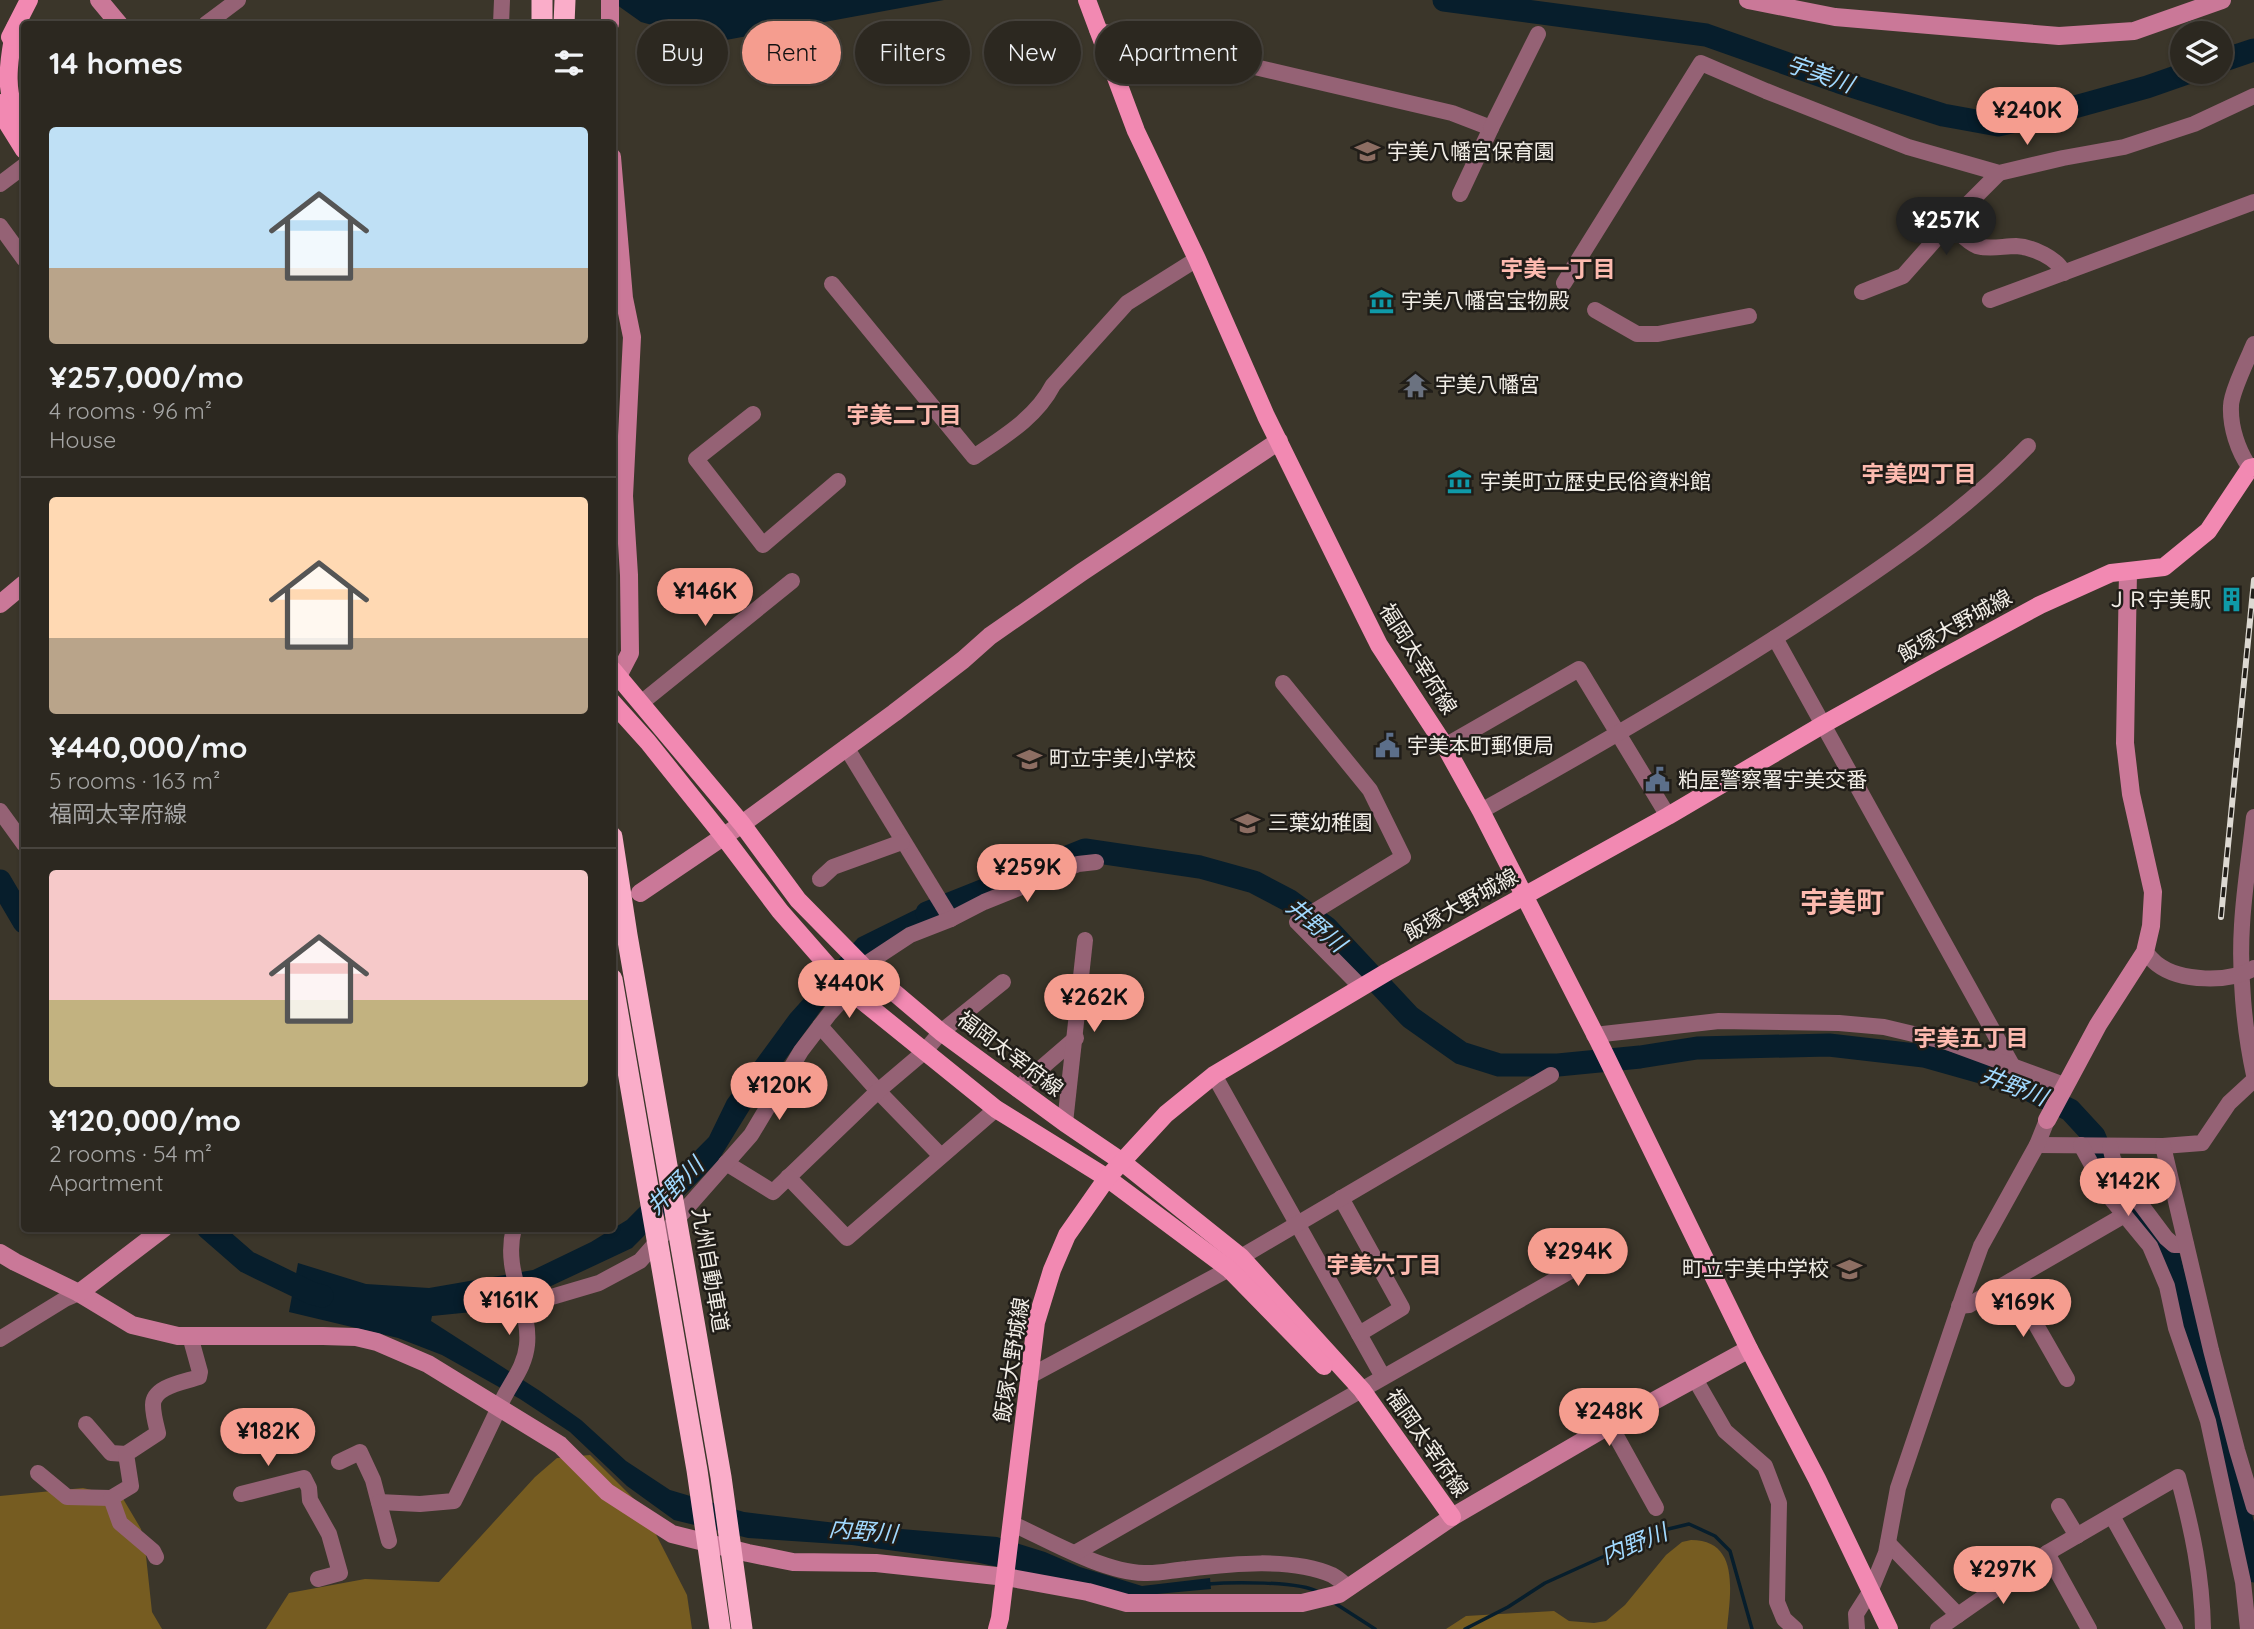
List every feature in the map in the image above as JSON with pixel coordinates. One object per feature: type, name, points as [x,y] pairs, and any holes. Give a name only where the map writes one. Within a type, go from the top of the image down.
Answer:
[{"type":"highway","points":[[541,21],[542,0]]},
{"type":"highway","name":"九州自動車道","points":[[616,861],[721,1477],[743,1629]]},
{"type":"highway","points":[[616,1002],[697,1470],[720,1629]]},
{"type":"main road","points":[[0,58],[2,49],[29,0]]},
{"type":"main road","name":"福岡太宰府線","points":[[1087,0],[1095,24]]},
{"type":"main road","points":[[15,29],[7,74],[21,124]]},
{"type":"main road","name":"福岡太宰府線","points":[[1118,84],[1136,131],[1279,441],[1379,645],[1446,746],[1481,811],[1596,1037],[1749,1349],[1817,1479],[1889,1629]]},
{"type":"main road","points":[[0,103],[6,121],[21,145]]},
{"type":"main road","name":"飯塚大野城線","points":[[997,1629],[1013,1525],[1036,1322],[1052,1270],[1067,1235],[1107,1178],[1166,1114],[1214,1075],[1387,971],[1668,816],[1824,724],[2040,605],[2111,573],[2164,567],[2208,531],[2252,468]]},
{"type":"main road","name":"福岡太宰府線","points":[[616,673],[742,824],[798,900],[863,966],[941,1032],[1121,1161],[1235,1263],[1357,1393],[1451,1517]]},
{"type":"main road","name":"福岡太宰府線","points":[[616,707],[724,837],[780,911],[850,991],[996,1109],[1107,1178],[1235,1263]]},
{"type":"street","points":[[99,0],[116,21]]},
{"type":"street","points":[[210,21],[238,0]]},
{"type":"street","points":[[501,21],[502,0]]},
{"type":"street","points":[[1748,0],[1835,17],[2059,36],[2134,31],[2222,0]]},
{"type":"street","points":[[1460,194],[1538,34]]},
{"type":"street","points":[[1564,282],[1701,63],[1908,147],[1999,173],[2124,147],[2194,124],[2254,96]]},
{"type":"street","points":[[1262,69],[1452,113],[1491,128]]},
{"type":"street","points":[[0,184],[21,168]]},
{"type":"street","points":[[1862,292],[1903,276],[1999,173]]},
{"type":"street","points":[[1990,300],[2254,202]]},
{"type":"street","points":[[616,204],[624,298],[632,337],[624,496],[630,653],[616,671]]},
{"type":"street","points":[[1951,225],[1973,244],[1985,248],[2019,246],[2060,265],[2064,273]]},
{"type":"street","points":[[0,226],[21,255]]},
{"type":"street","points":[[832,284],[974,457],[1023,422],[1045,400],[1053,386],[1127,303],[1197,259]]},
{"type":"street","points":[[1595,310],[1637,334],[1658,334],[1749,316]]},
{"type":"street","points":[[2252,468],[2241,456],[2230,404],[2254,344]]},
{"type":"street","points":[[753,414],[696,459],[764,545],[838,481]]},
{"type":"street","points":[[640,893],[742,824],[963,660],[990,636],[1279,441]]},
{"type":"street","points":[[1481,811],[1620,734],[1871,576],[1943,523],[2006,469],[2028,446]]},
{"type":"street","points":[[1857,1629],[1856,1614],[1870,1591],[1886,1553],[1898,1488],[1981,1246],[2037,1145],[2064,1085],[2098,1025],[2145,952],[2151,926],[2153,892],[2131,794],[2125,743],[2128,572]]},
{"type":"street","points":[[641,703],[792,581]]},
{"type":"street","points":[[0,604],[21,586]]},
{"type":"street","points":[[1775,638],[2013,1067]]},
{"type":"street","points":[[1446,746],[1579,668],[1668,816]]},
{"type":"street","points":[[1283,683],[1370,790],[1403,857],[1297,922],[1364,986]]},
{"type":"street","points":[[846,747],[949,917]]},
{"type":"street","points":[[0,811],[21,840]]},
{"type":"street","points":[[2037,1145],[2163,1146],[2203,1143],[2229,1103],[2254,1077],[2250,1058],[2251,970],[2242,925],[2254,817]]},
{"type":"street","points":[[820,879],[833,867],[902,842]]},
{"type":"street","points":[[521,1306],[599,1283],[640,1261],[751,1135],[775,1092],[820,1026],[850,991],[863,966],[910,935],[949,917],[1078,864],[1096,862]]},
{"type":"street","points":[[1065,1123],[1085,940]]},
{"type":"street","points":[[2145,952],[2158,965],[2184,976],[2227,978],[2251,970]]},
{"type":"street","points":[[726,1163],[773,1192],[878,1091],[924,1052],[941,1032],[1003,982]]},
{"type":"street","points":[[1596,1037],[1719,1021],[1839,1023],[1884,1027],[1947,1042],[2064,1085]]},
{"type":"street","points":[[820,1026],[941,1156]]},
{"type":"street","points":[[1017,1089],[1076,1038]]},
{"type":"street","points":[[1214,1075],[1383,1377]]},
{"type":"street","points":[[1030,1376],[1235,1263],[1551,1075]]},
{"type":"street","points":[[788,1177],[847,1238],[996,1109]]},
{"type":"street","points":[[2081,1145],[2108,1195],[2150,1246],[2166,1286],[2176,1328],[2208,1421],[2243,1582],[2248,1629]]},
{"type":"street","points":[[2110,1146],[2113,1159],[2127,1186],[2166,1238],[2174,1245],[2186,1245]]},
{"type":"street","points":[[2163,1146],[2237,1450],[2254,1507]]},
{"type":"street","points":[[1341,1198],[1402,1308],[1359,1334]]},
{"type":"street","points":[[1959,1306],[1969,1305],[2121,1217]]},
{"type":"street","points":[[0,1339],[79,1293],[160,1232]]},
{"type":"street","points":[[379,1502],[420,1504],[454,1501],[521,1368],[527,1347],[527,1330],[511,1268],[514,1232]]},
{"type":"street","points":[[0,1253],[79,1293],[132,1325],[178,1336],[356,1337],[377,1342],[428,1364],[502,1403],[561,1445],[607,1492],[672,1534],[793,1562],[1007,1569],[1127,1603],[1302,1604],[1344,1591],[1451,1517],[1749,1349]]},
{"type":"street","points":[[1075,1553],[1602,1253]]},
{"type":"street","points":[[2011,1281],[2067,1379]]},
{"type":"street","points":[[86,1424],[111,1453],[126,1454],[158,1433],[153,1405],[155,1396],[163,1390],[199,1377],[190,1336]]},
{"type":"street","points":[[1695,1379],[1726,1431],[1765,1466],[1779,1503],[1777,1602],[1784,1619],[1795,1629]]},
{"type":"street","points":[[1610,1425],[1656,1508]]},
{"type":"street","points":[[339,1462],[360,1452],[373,1480],[389,1541]]},
{"type":"street","points":[[38,1473],[67,1497],[111,1498],[131,1486],[126,1454]]},
{"type":"street","points":[[1938,1629],[2048,1553],[2178,1477],[2190,1519],[2202,1587],[2203,1629]]},
{"type":"street","points":[[241,1494],[304,1478],[309,1488],[310,1500],[329,1534],[340,1573],[318,1579]]},
{"type":"street","points":[[111,1498],[120,1523],[153,1551],[156,1557]]},
{"type":"street","points":[[2059,1506],[2077,1536]]},
{"type":"street","points":[[2112,1516],[2175,1629]]},
{"type":"street","points":[[1013,1525],[1075,1553],[1121,1569],[1144,1573],[1218,1565],[1302,1566],[1333,1576],[1344,1591]]},
{"type":"street","points":[[1888,1543],[1958,1615]]},
{"type":"street","points":[[2048,1553],[2089,1629]]},
{"type":"shaded area","points":[[590,1455],[642,1507],[687,1595],[692,1629],[266,1629],[289,1593],[365,1579],[439,1582],[535,1477],[557,1458]]},
{"type":"shaded area","points":[[83,1488],[122,1497],[141,1529],[152,1612],[162,1629],[0,1629],[0,1496]]},
{"type":"shaded area","points":[[1682,1542],[1707,1542],[1718,1549],[1725,1559],[1730,1586],[1727,1629],[1446,1629],[1466,1616],[1554,1611],[1569,1621],[1606,1621],[1625,1605],[1666,1555]]},
{"type":"water","points":[[610,0],[944,0],[830,21],[742,21],[742,37],[728,40],[728,21],[640,21]]},
{"type":"water","points":[[947,894],[962,907],[871,954],[832,995],[753,1104],[718,1161],[632,1248],[534,1294],[472,1312],[432,1316],[431,1321],[540,1391],[581,1420],[626,1461],[670,1490],[744,1512],[853,1525],[997,1537],[1142,1586],[1210,1578],[1211,1589],[1135,1596],[975,1562],[852,1545],[748,1538],[674,1520],[627,1486],[570,1432],[520,1399],[442,1355],[398,1338],[289,1312],[298,1263],[366,1284],[429,1288],[533,1270],[607,1232],[616,1232],[616,1227],[627,1220],[709,1137],[727,1100],[790,1014],[858,938]]},
{"type":"waterway","name":"宇美川","points":[[1444,0],[1706,35],[1943,115],[1998,125],[2060,111],[2170,79]]},
{"type":"waterway","name":"宇美川","points":[[2233,57],[2254,50]]},
{"type":"waterway","name":"井野川","points":[[927,913],[1085,850],[1200,867],[1254,882],[1290,901],[1327,928],[1410,1017],[1461,1053],[1499,1065],[1558,1065],[1697,1048],[1829,1045],[1924,1056],[2009,1080],[2070,1110],[2094,1136],[2106,1165],[2131,1207],[2167,1251],[2207,1396],[2218,1423],[2254,1571]]},
{"type":"waterway","name":"井野川","points":[[0,881],[21,917]]},
{"type":"waterway","name":"井野川","points":[[213,1232],[247,1262],[322,1296]]},
{"type":"waterway","name":"内野川","points":[[1465,1629],[1508,1607],[1545,1583],[1660,1531],[1689,1524],[1715,1536],[1730,1551],[1752,1629]]},
{"type":"waterway","name":"内野川","points":[[1208,1584],[1281,1584],[1318,1592]]},
{"type":"waterway","name":"内野川","points":[[1333,1602],[1375,1629]]},
{"type":"railway","points":[[2221,917],[2254,580]]},
{"type":"place","name":"宇美八幡宮保育園","points":[[1367,152]]},
{"type":"place","name":"宇美八幡宮宝物殿","points":[[1381,301]]},
{"type":"place","name":"宇美八幡宮","points":[[1415,385]]},
{"type":"place","name":"宇美町立歴史民俗資料館","points":[[1460,482]]},
{"type":"place","name":"ＪＲ宇美駅","points":[[2231,600]]},
{"type":"place","name":"宇美本町郵便局","points":[[1387,746]]},
{"type":"place","name":"町立宇美小学校","points":[[1029,759]]},
{"type":"place","name":"粕屋警察署宇美交番","points":[[1658,780]]},
{"type":"place","name":"三葉幼稚園","points":[[1248,823]]},
{"type":"place","name":"町立宇美中学校","points":[[1849,1269]]},
{"type":"district","name":"宇美一丁目","points":[[1558,269]]},
{"type":"district","name":"宇美二丁目","points":[[904,415]]},
{"type":"district","name":"宇美四丁目","points":[[1919,474]]},
{"type":"district","name":"宇美町","points":[[1842,902]]},
{"type":"district","name":"宇美五丁目","points":[[1971,1038]]},
{"type":"district","name":"宇美六丁目","points":[[1384,1265]]}]
